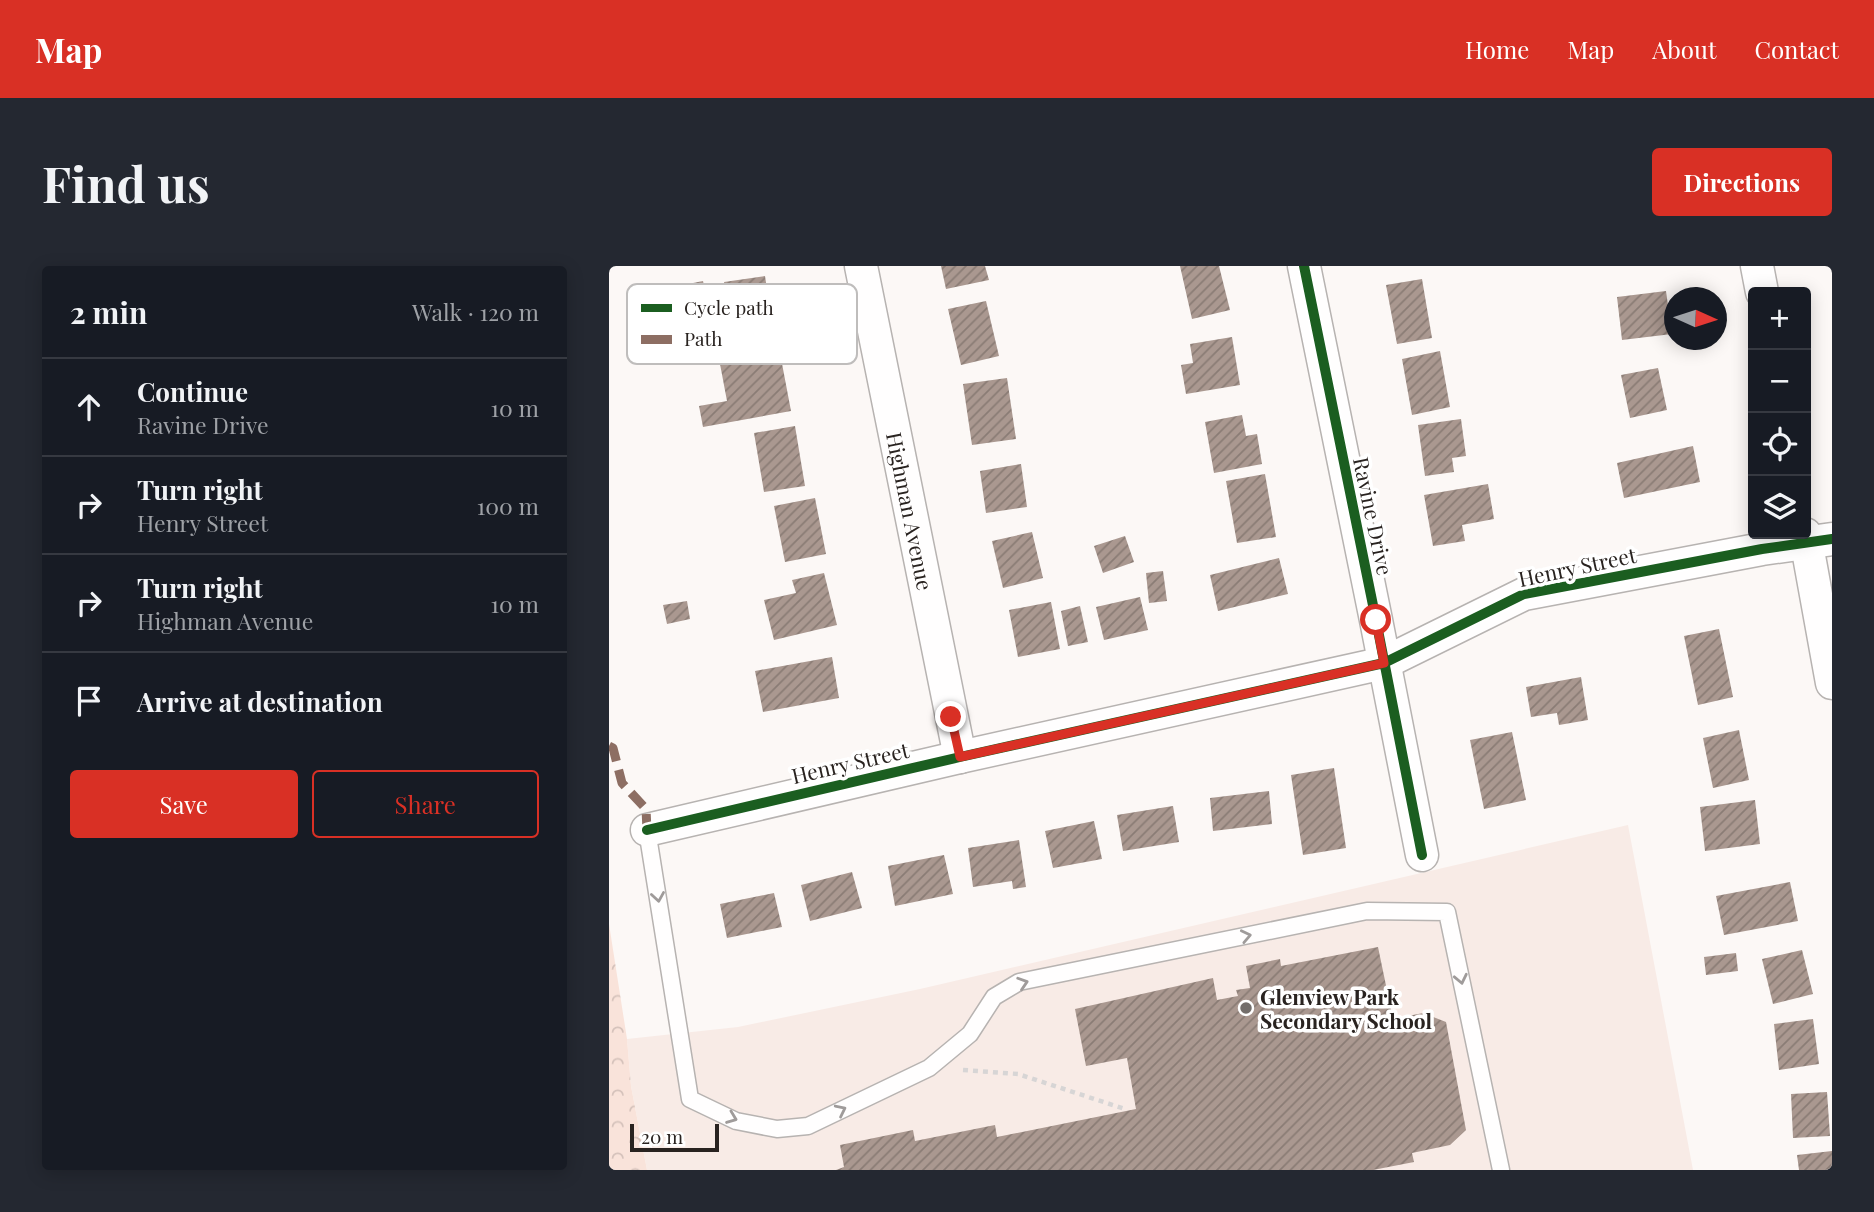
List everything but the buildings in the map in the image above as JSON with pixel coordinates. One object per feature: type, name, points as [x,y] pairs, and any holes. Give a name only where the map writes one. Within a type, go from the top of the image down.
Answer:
[{"type":"street","name":"Highman Avenue","points":[[861,266],[960,757]]},
{"type":"street","name":"Ravine Drive","points":[[1304,266],[1422,855]]},
{"type":"street","points":[[1757,266],[1761,287]]},
{"type":"street","name":"Henry Street","points":[[647,830],[1384,663],[1524,594],[1815,539]]},
{"type":"street","points":[[1815,539],[1832,683]]},
{"type":"lane","points":[[647,830],[690,1099],[736,1121],[776,1129],[808,1126],[929,1068],[969,1034],[994,997],[1019,982],[1367,911],[1447,912],[1501,1170]]},
{"type":"path","points":[[929,1068],[1018,1074],[1125,1109]]},
{"type":"shaded area","name":"Glenview Park Secondary School","points":[[1628,825],[1693,1170],[647,1170],[631,1086],[627,1039],[738,1027],[920,989]]},
{"type":"green space","points":[[609,924],[627,1039],[631,1086],[647,1170],[609,1170]]},
{"type":"marked path","points":[[609,746],[613,748],[622,783],[646,809],[647,830]]},
{"type":"cycle path","points":[[1304,266],[1422,855]]},
{"type":"cycle path","points":[[647,830],[1384,663],[1524,594],[1762,549],[1832,539]]},
{"type":"place","name":"Glenview Park Secondary School","points":[[1246,1008]]},
{"type":"route","points":[[951,717],[960,757],[1384,663],[1376,620]]}]
